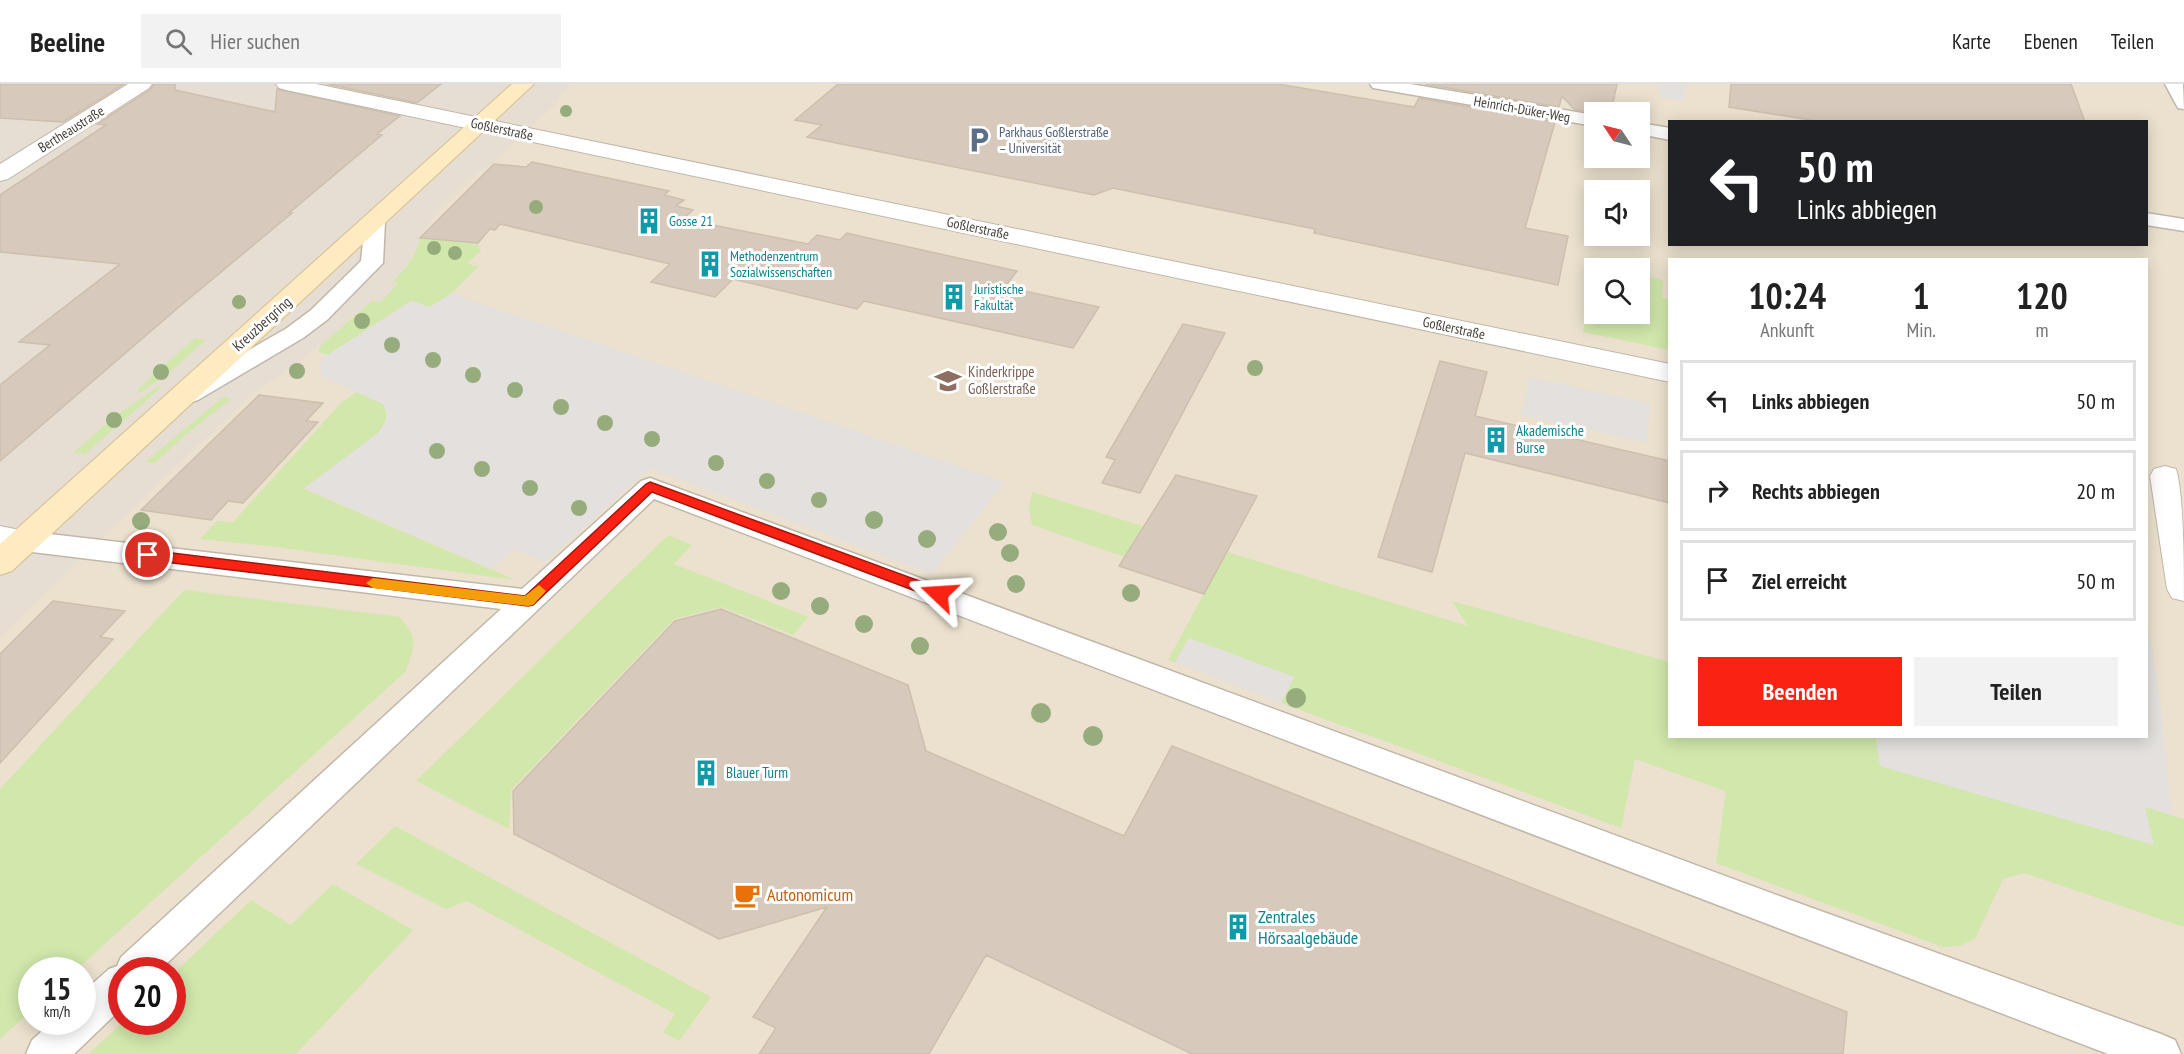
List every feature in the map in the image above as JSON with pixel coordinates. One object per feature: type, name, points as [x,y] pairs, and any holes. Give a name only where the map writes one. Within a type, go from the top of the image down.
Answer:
[{"type":"street","name":"Bertheaustraße","points":[[0,174],[142,84]]},
{"type":"street","name":"Goßlerstraße","points":[[286,84],[1668,373]]},
{"type":"street","name":"Kreuzbergring","points":[[0,563],[12,539],[179,400],[524,84]]},
{"type":"street","points":[[2165,476],[2184,589]]},
{"type":"lane","name":"Heinrich-Düker-Weg","points":[[1378,84],[1414,87],[1584,119]]},
{"type":"lane","points":[[2174,84],[2184,104]]},
{"type":"lane","points":[[1650,131],[1668,134]]},
{"type":"lane","points":[[2148,219],[2184,225]]},
{"type":"lane","points":[[148,957],[650,487],[1072,643],[1954,979],[2161,1054]]},
{"type":"lane","points":[[12,539],[528,601]]},
{"type":"lane","points":[[96,1006],[108,995]]},
{"type":"lane","points":[[46,1054],[66,1035]]},
{"type":"shaded area","points":[[0,84],[571,84],[558,99],[556,105],[420,238],[407,268],[392,282],[399,283],[381,302],[372,301],[301,361],[0,881]]},
{"type":"shaded area","points":[[571,84],[2184,84],[2184,1054],[0,1054],[0,637],[249,397],[319,347],[372,301],[381,302],[399,283],[392,282],[407,268],[420,238],[438,210],[475,174],[492,164],[555,105]]},
{"type":"shaded area","points":[[1660,84],[1686,84],[1684,101],[1658,97]]},
{"type":"shaded area","points":[[452,293],[1005,482],[932,574],[650,468],[545,562],[515,549],[491,569],[304,488],[378,433],[388,415],[383,404],[321,376],[321,359],[411,301],[430,307]]},
{"type":"shaded area","points":[[1529,377],[1650,403],[1647,443],[1521,415]]},
{"type":"shaded area","points":[[2148,628],[2158,683],[2172,815],[2145,807],[2154,845],[1880,766],[1876,738],[2148,738]]},
{"type":"shaded area","points":[[1189,638],[1294,677],[1281,703],[1175,662]]},
{"type":"green space","points":[[420,238],[478,243],[481,251],[467,263],[478,267],[452,293],[430,307],[411,301],[328,355],[319,352],[319,347],[372,301],[381,302],[398,283],[392,282],[410,262]]},
{"type":"green space","points":[[1650,278],[1663,280],[1662,298],[1668,300],[1668,350],[1583,332],[1584,324],[1650,324]]},
{"type":"green space","points":[[195,338],[206,340],[171,371],[137,395],[140,387]]},
{"type":"green space","points":[[159,386],[163,386],[85,454],[73,453],[115,416]]},
{"type":"green space","points":[[357,392],[383,404],[386,419],[383,426],[378,433],[304,489],[515,580],[268,546],[200,539],[217,521],[233,522],[342,402]]},
{"type":"green space","points":[[223,397],[231,399],[183,437],[155,463],[145,462]]},
{"type":"green space","points":[[1032,492],[1468,626],[1452,601],[1668,662],[1668,738],[1876,738],[1880,766],[2153,844],[2144,807],[2184,819],[2184,927],[2024,873],[2003,879],[1975,939],[1959,946],[1943,947],[1716,863],[1726,791],[1635,759],[1621,828],[1281,703],[1294,677],[1189,638],[1175,662],[1168,660],[1221,562],[1125,557],[1032,525],[1029,507]]},
{"type":"green space","points":[[668,535],[692,545],[674,564],[808,617],[793,635],[722,607],[674,619],[511,790],[509,829],[416,781]]},
{"type":"green space","points":[[184,590],[400,617],[410,632],[413,649],[405,672],[90,957],[18,957],[18,1023],[0,1039],[0,789]]},
{"type":"green space","points":[[395,826],[711,997],[679,1041],[663,1032],[675,1014],[467,901],[446,909],[356,864]]},
{"type":"green space","points":[[333,884],[413,930],[296,1054],[88,1054],[109,1035],[186,1035],[186,962],[251,900],[291,925]]},
{"type":"building","points":[[0,84],[124,84],[63,122],[0,118]]},
{"type":"building","points":[[154,84],[175,84],[175,90],[275,112],[277,89],[400,116],[377,134],[382,135],[289,213],[292,213],[0,461],[0,385],[50,345],[19,342],[120,264],[0,252],[0,195],[106,125],[97,124],[150,90]]},
{"type":"building","points":[[327,84],[441,84],[417,103]]},
{"type":"building","points":[[838,84],[1278,84],[1414,107],[1419,98],[1555,122],[1525,228],[1568,236],[1558,285],[1314,233],[1315,229],[1113,188],[1094,195],[807,137],[822,125],[795,120]]},
{"type":"building","points":[[1425,84],[1617,84],[1613,102],[1584,102],[1584,111],[1574,109],[1562,96],[1559,107]]},
{"type":"building","points":[[1731,84],[2071,84],[2084,120],[1810,120],[1729,107]]},
{"type":"building","points":[[532,162],[669,191],[664,195],[684,200],[676,206],[693,210],[683,219],[808,244],[817,235],[840,240],[847,233],[1017,271],[1005,287],[1099,307],[1073,348],[864,301],[857,309],[733,279],[715,297],[651,282],[670,264],[500,224],[495,230],[490,229],[478,243],[420,238],[494,164],[526,167]]},
{"type":"building","points":[[1183,324],[1225,333],[1140,493],[1102,483],[1115,460],[1106,457]]},
{"type":"building","points":[[1440,361],[1487,372],[1475,416],[1668,461],[1668,503],[1465,453],[1432,572],[1378,557]]},
{"type":"building","points":[[259,395],[323,403],[306,421],[318,422],[243,503],[228,501],[211,520],[141,510]]},
{"type":"building","points":[[1176,475],[1257,496],[1204,594],[1119,566]]},
{"type":"building","points":[[53,601],[125,611],[100,637],[113,639],[0,763],[0,654]]},
{"type":"building","name":"Zentrales Hörsaalgebäude","points":[[721,609],[908,685],[926,751],[1124,836],[1172,746],[1847,1012],[1843,1054],[1192,1054],[986,955],[929,1054],[759,1054],[776,1028],[753,1017],[827,907],[719,939],[514,834],[513,791],[675,621]]},
{"type":"slow traffic","points":[[373,583],[528,601],[539,591]]},
{"type":"place","name":"Parkhaus Goßlerstraße – Universität","points":[[979,140]]},
{"type":"place","name":"Gosse 21","points":[[649,221]]},
{"type":"place","name":"Methodenzentrum Sozialwissenschaften","points":[[710,264]]},
{"type":"place","name":"Juristische Fakultät","points":[[954,297]]},
{"type":"place","name":"Kinderkrippe Goßlerstraße","points":[[948,381]]},
{"type":"place","name":"Akademische Burse","points":[[1496,440]]},
{"type":"place","name":"Blauer Turm","points":[[706,773]]},
{"type":"place","name":"Autonomicum","points":[[747,895]]},
{"type":"place","name":"Zentrales Hörsaalgebäude","points":[[1238,927]]},
{"type":"route","points":[[148,555],[528,601],[650,487],[939,594]]}]
